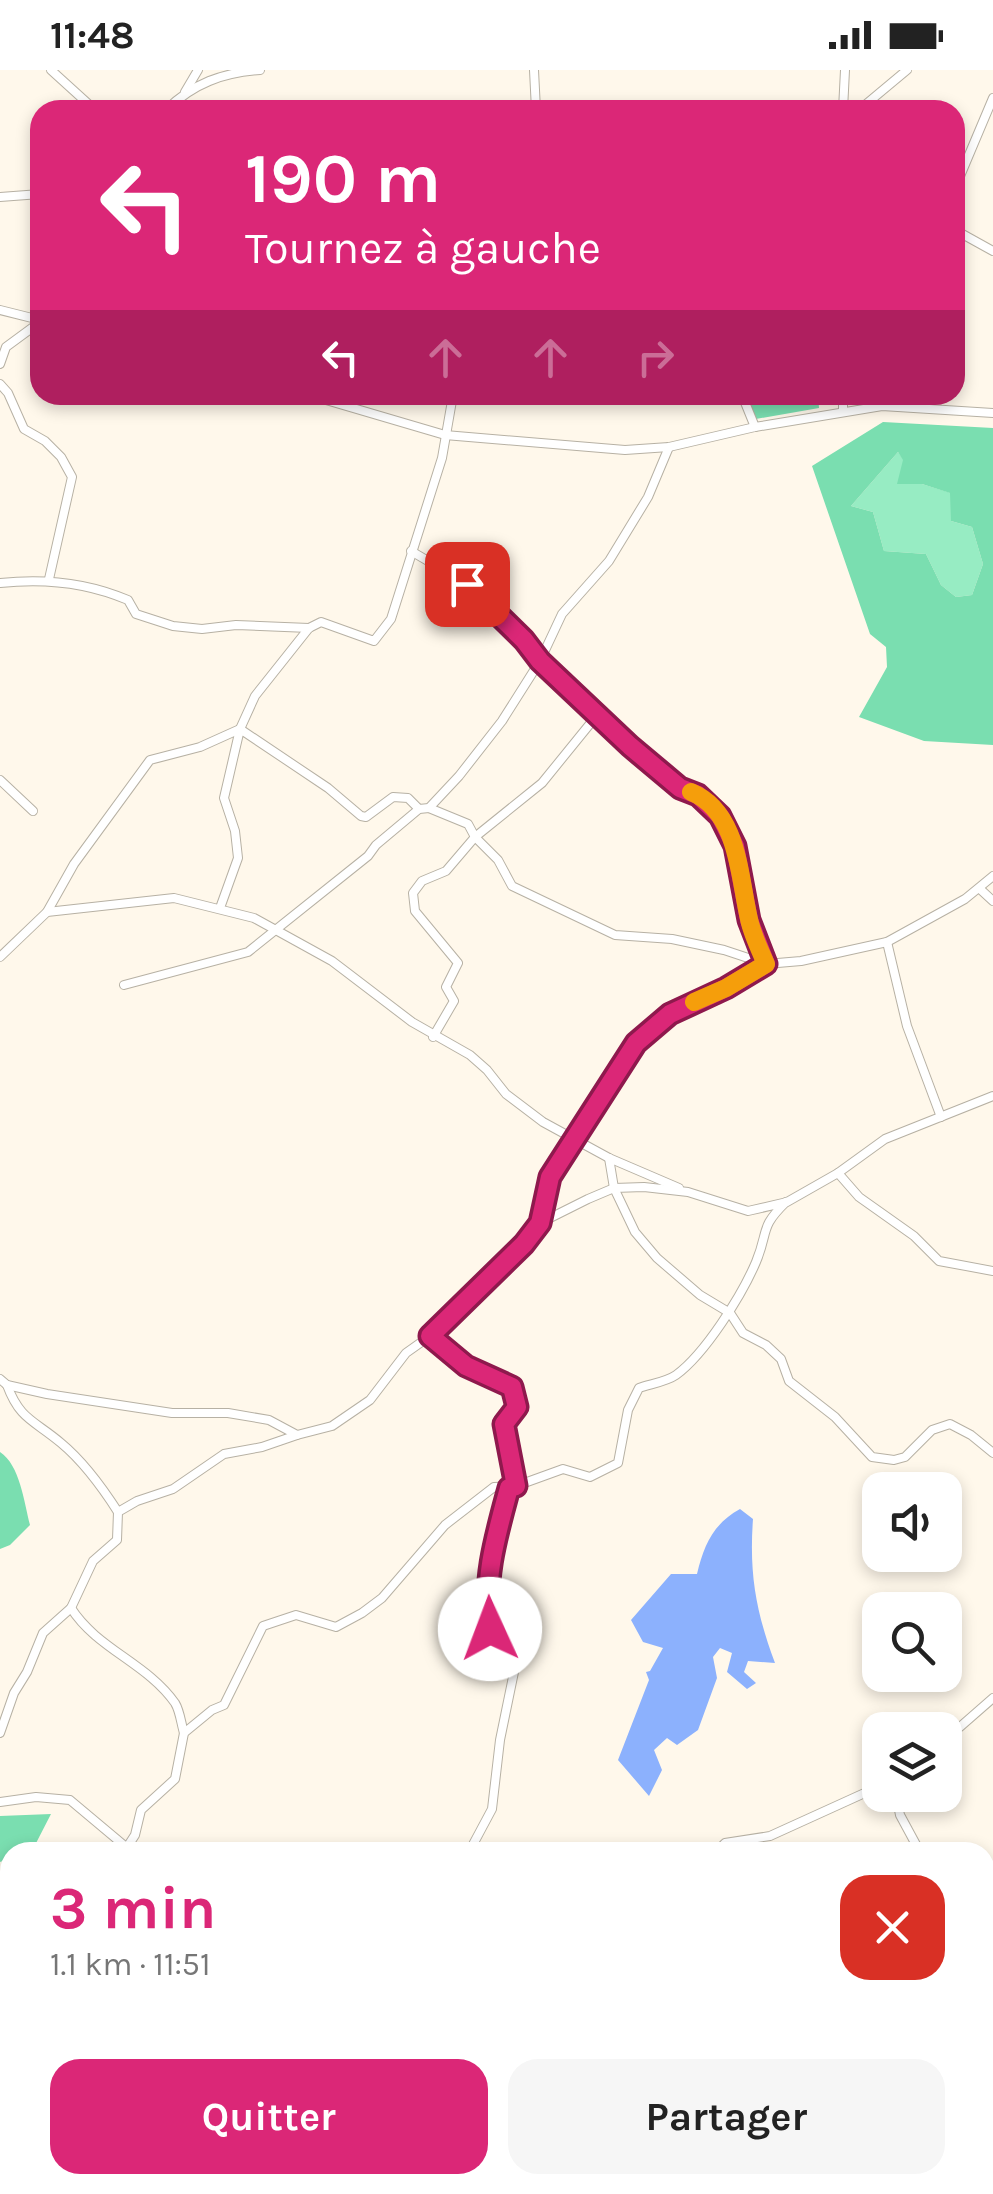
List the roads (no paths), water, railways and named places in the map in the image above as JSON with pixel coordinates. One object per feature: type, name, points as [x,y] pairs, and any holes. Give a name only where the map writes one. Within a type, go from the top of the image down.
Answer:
[{"type":"street","points":[[51,70],[84,100]]},
{"type":"street","points":[[184,94],[198,70]]},
{"type":"street","points":[[177,100],[205,80],[260,70]]},
{"type":"street","points":[[534,70],[536,100]]},
{"type":"street","points":[[844,100],[845,70]]},
{"type":"street","points":[[870,100],[907,70]]},
{"type":"street","points":[[965,164],[993,98]]},
{"type":"street","points":[[0,197],[30,195]]},
{"type":"street","points":[[965,236],[993,251]]},
{"type":"street","points":[[0,310],[30,318]]},
{"type":"street","points":[[0,364],[6,347],[30,329]]},
{"type":"street","points":[[0,384],[24,429],[62,457],[72,477],[49,579]]},
{"type":"street","points":[[343,405],[480,440],[624,450],[669,447],[755,427],[882,406],[993,413]]},
{"type":"street","points":[[220,908],[238,858],[235,830],[224,798],[240,729],[255,696],[309,628],[321,622],[374,641],[391,620],[442,458],[451,405]]},
{"type":"street","points":[[746,405],[755,427]]},
{"type":"street","points":[[843,405],[843,412]]},
{"type":"street","points":[[124,985],[248,952],[368,856],[459,776],[502,721],[540,661],[562,614],[609,560],[648,497],[669,447]]},
{"type":"street","points":[[411,551],[467,584],[540,661],[630,746],[680,788],[698,795],[720,816],[735,846],[749,920],[766,964]]},
{"type":"street","points":[[0,583],[49,579],[114,594],[128,600],[136,614],[173,626],[309,628]]},
{"type":"street","points":[[433,1036],[454,1001],[446,988],[458,963],[415,912],[414,893],[422,881],[446,872],[475,837],[542,783],[598,714]]},
{"type":"street","points":[[240,729],[328,788],[361,816],[366,817],[392,797],[408,798],[468,824],[498,860],[512,886],[616,935],[672,939],[766,964],[801,961],[887,942],[980,889],[993,876]]},
{"type":"street","points":[[0,957],[47,912],[74,864],[150,760],[200,747],[240,729]]},
{"type":"street","points":[[0,780],[34,811]]},
{"type":"street","points":[[980,889],[993,902]]},
{"type":"street","points":[[47,912],[174,898],[220,908],[277,928],[332,962],[433,1036],[470,1055],[488,1070],[506,1094],[542,1122],[608,1158],[688,1192],[748,1211],[787,1202]]},
{"type":"street","points":[[887,942],[907,1026],[940,1118]]},
{"type":"street","points":[[118,1512],[173,1489],[224,1454],[332,1426],[370,1400],[406,1353],[430,1336],[524,1244],[540,1223],[550,1177],[636,1043],[670,1014],[766,964]]},
{"type":"street","points":[[475,1842],[492,1808],[514,1672],[490,1629],[486,1600],[492,1543],[509,1488],[564,1469],[590,1478],[618,1463],[628,1410],[639,1388],[675,1376],[730,1314],[762,1248],[766,1220],[787,1202],[838,1173],[885,1139],[993,1096]]},
{"type":"street","points":[[608,1158],[614,1188],[635,1232],[657,1258],[700,1295],[730,1314],[743,1333],[766,1345],[781,1359],[789,1381],[835,1417],[872,1456],[894,1460],[905,1457],[932,1430],[950,1424],[971,1434],[993,1453]]},
{"type":"street","points":[[838,1173],[859,1197],[914,1236],[939,1261],[993,1271]]},
{"type":"street","points":[[540,1223],[614,1188],[688,1192]]},
{"type":"street","points":[[430,1336],[466,1366],[512,1387],[517,1407],[504,1424],[516,1486]]},
{"type":"street","points":[[3,1382],[172,1413],[228,1413],[269,1420],[297,1435]]},
{"type":"street","points":[[0,1734],[14,1693],[28,1672],[44,1633],[71,1608],[93,1560],[117,1540],[118,1512],[101,1484],[63,1444],[15,1407],[3,1382]]},
{"type":"street","points":[[184,1733],[224,1705],[263,1626],[296,1615],[336,1627],[362,1613],[402,1576],[445,1524],[494,1486],[516,1486]]},
{"type":"street","points":[[71,1608],[82,1624],[132,1661],[176,1705],[184,1733],[175,1779],[141,1810],[131,1842]]},
{"type":"street","points":[[962,1725],[993,1698]]},
{"type":"street","points":[[731,1842],[770,1836],[862,1794]]},
{"type":"street","points":[[0,1802],[36,1796],[70,1800],[117,1842]]},
{"type":"street","points":[[899,1812],[915,1842]]},
{"type":"water","points":[[740,1509],[753,1519],[755,1592],[775,1663],[748,1661],[744,1672],[756,1683],[747,1689],[727,1672],[732,1653],[720,1648],[713,1657],[717,1678],[698,1730],[677,1745],[667,1738],[654,1750],[662,1770],[649,1796],[618,1760],[649,1680],[646,1672],[663,1648],[643,1642],[631,1620],[671,1574],[697,1574],[711,1536]]}]
